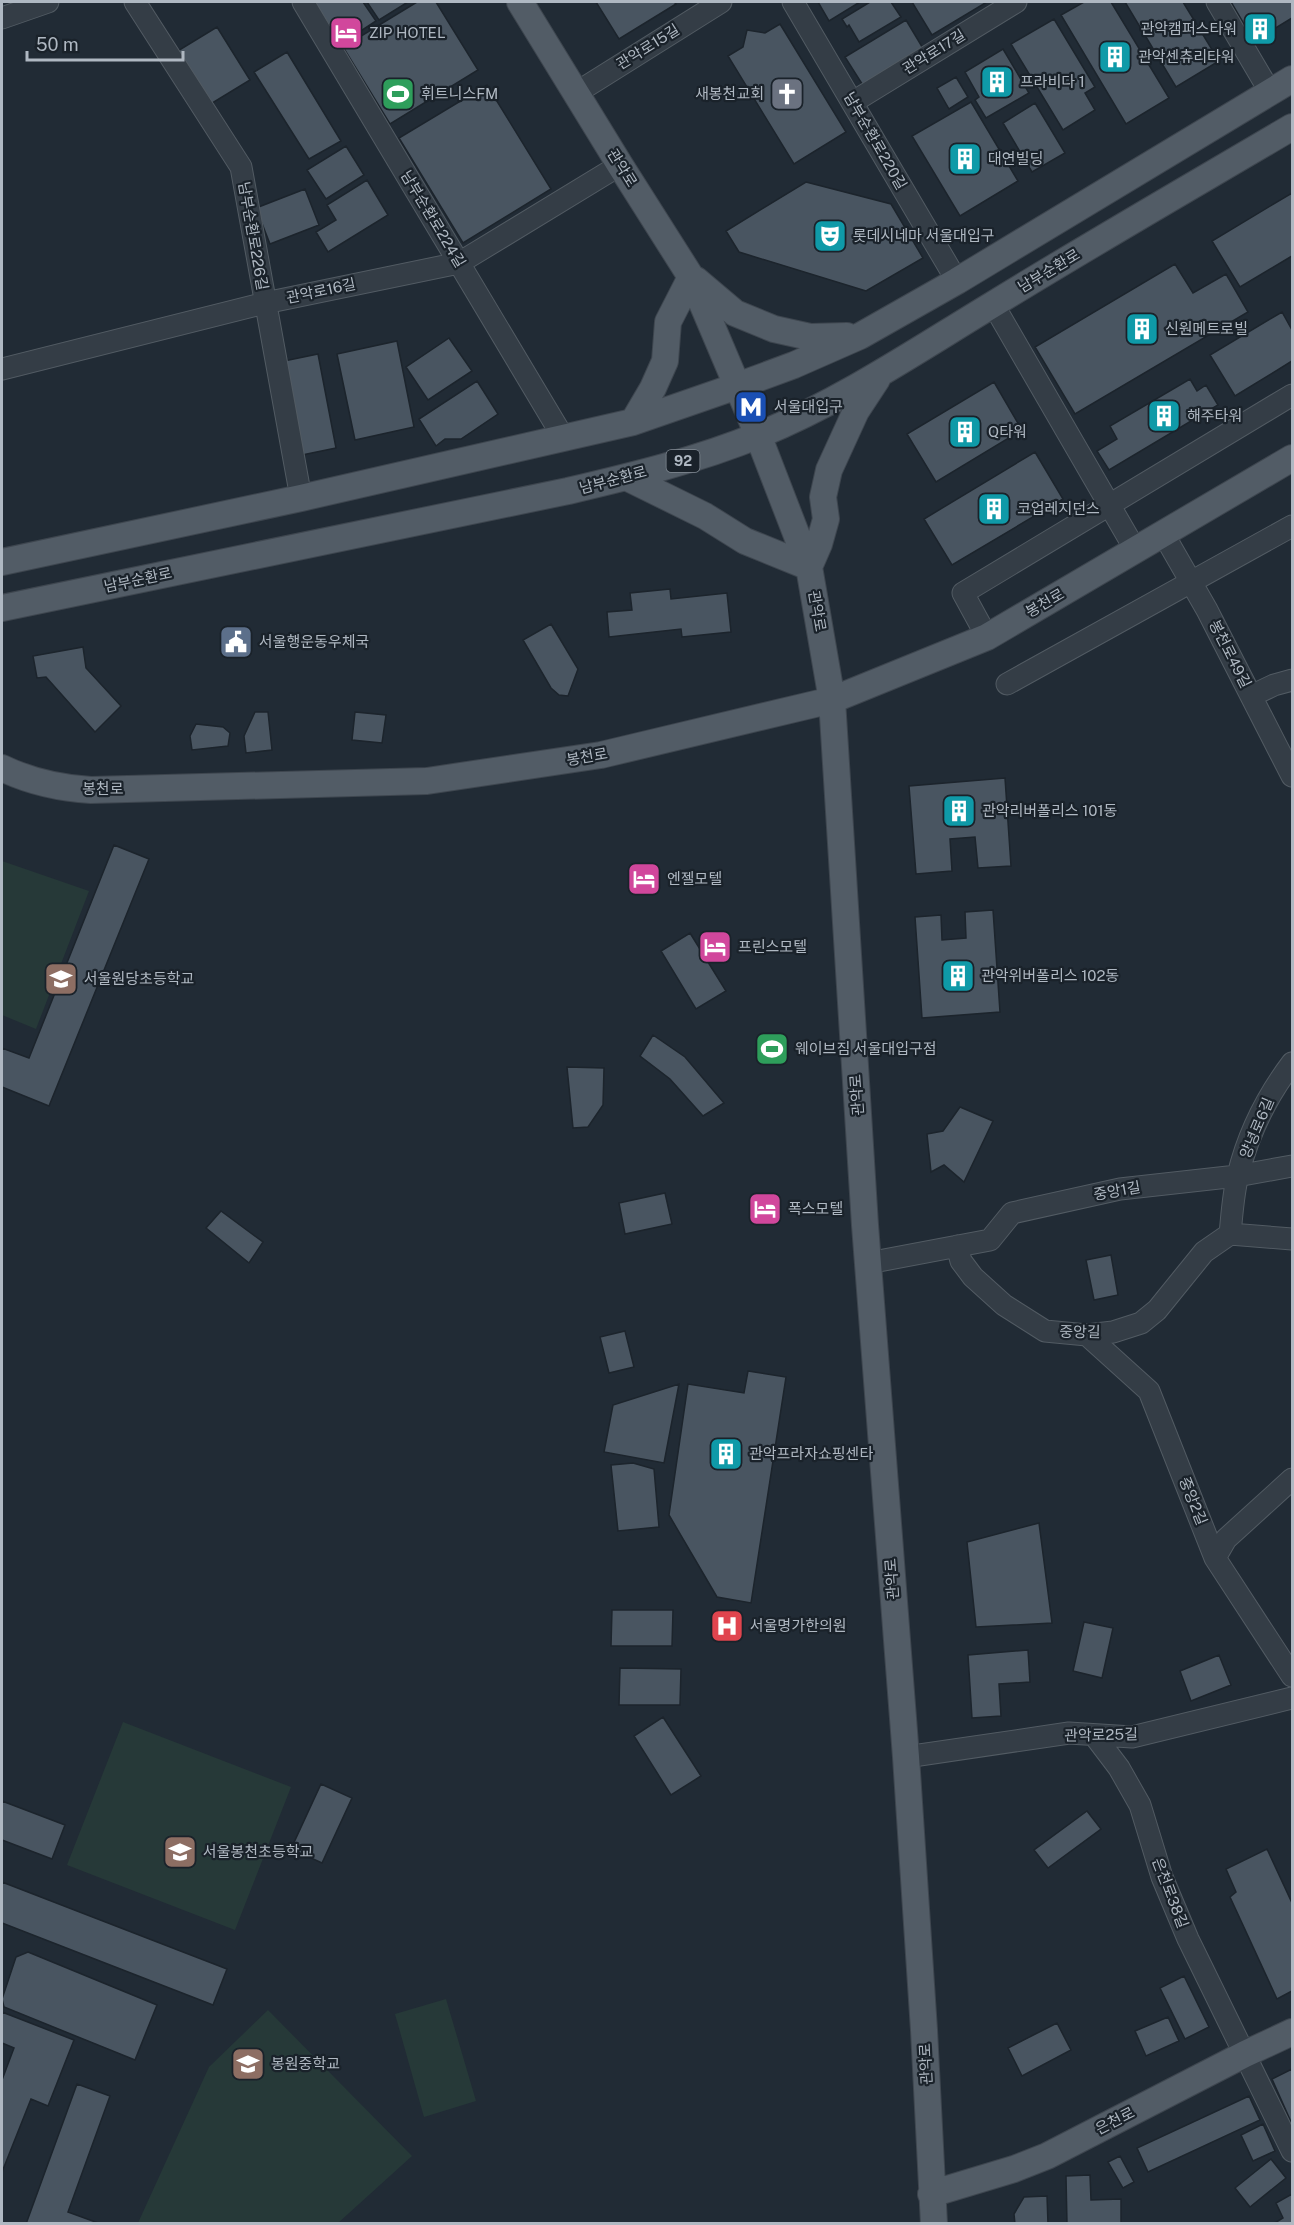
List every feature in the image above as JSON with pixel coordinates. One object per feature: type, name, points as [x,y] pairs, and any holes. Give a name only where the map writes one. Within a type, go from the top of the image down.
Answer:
[{"type":"main road","name":"관악로","points":[[520,2],[692,277],[758,435],[809,567],[832,700],[868,1263],[906,1757],[934,2223]]},
{"type":"main road","points":[[2,562],[301,498],[633,422],[794,365],[860,336],[957,281],[1293,79]]},
{"type":"main road","name":"남부순환로","points":[[2,608],[568,491],[714,452],[814,410],[879,376],[993,304],[1292,128]]},
{"type":"main road","points":[[633,422],[653,388],[665,361],[668,322],[692,277],[735,314],[774,328],[810,337],[860,336]]},
{"type":"main road","points":[[626,477],[705,516],[746,541],[809,567],[826,519],[824,496],[829,470],[856,411],[879,376]]},
{"type":"main road","name":"봉천로","points":[[2,768],[44,785],[91,790],[427,781],[601,755],[832,700],[987,637],[1293,458]]},
{"type":"main road","name":"은천로","points":[[931,2194],[1014,2169],[1047,2156],[1245,2054],[1293,2032]]},
{"type":"street","points":[[2,18],[48,2]]},
{"type":"street","name":"남부순환로226길","points":[[135,2],[241,167],[301,498]]},
{"type":"street","name":"남부순환로224길","points":[[303,2],[563,437]]},
{"type":"street","name":"관악로15길","points":[[576,93],[721,2]]},
{"type":"street","name":"남부순환로220길","points":[[793,2],[957,281]]},
{"type":"street","name":"관악로17길","points":[[853,102],[1016,2]]},
{"type":"street","points":[[1217,2],[1270,92]]},
{"type":"street","name":"관악로16길","points":[[2,369],[265,303],[459,263],[620,165]]},
{"type":"street","points":[[993,304],[1136,551]]},
{"type":"street","points":[[987,637],[963,593],[1293,395]]},
{"type":"street","points":[[1006,684],[1293,526]]},
{"type":"street","name":"봉천로49길","points":[[1164,535],[1207,610],[1293,776]]},
{"type":"street","points":[[1251,696],[1274,685],[1293,680]]},
{"type":"street","name":"양녕로6길","points":[[1230,1234],[1237,1176],[1250,1136],[1276,1084],[1293,1063]]},
{"type":"street","name":"중앙1길","points":[[957,1246],[990,1240],[1012,1213],[1120,1189],[1237,1176],[1293,1166]]},
{"type":"street","points":[[1230,1234],[1293,1239]]},
{"type":"street","name":"중앙길","points":[[957,1246],[961,1261],[973,1277],[1004,1305],[1045,1331],[1087,1335],[1113,1332],[1141,1323],[1157,1310],[1203,1252],[1230,1234]]},
{"type":"street","points":[[868,1263],[957,1246]]},
{"type":"street","name":"중앙2길","points":[[1087,1335],[1149,1391],[1215,1557],[1293,1676]]},
{"type":"street","points":[[1215,1557],[1226,1539],[1293,1479]]},
{"type":"street","name":"관악로25길","points":[[906,1757],[1070,1733],[1132,1737],[1293,1698]]},
{"type":"street","name":"은천로38길","points":[[1094,1735],[1119,1768],[1140,1805],[1162,1877],[1188,1939],[1293,2151]]},
{"type":"green space","points":[[2,861],[89,891],[36,1029],[2,1015]]},
{"type":"green space","points":[[123,1722],[291,1787],[235,1930],[67,1865]]},
{"type":"green space","points":[[446,1999],[476,2101],[424,2117],[395,2014]]},
{"type":"green space","points":[[268,2010],[412,2156],[338,2223],[138,2223],[209,2067]]},
{"type":"building","name":"ZIP HOTEL","points":[[314,2],[363,2],[376,21],[341,44]]},
{"type":"building","points":[[367,2],[408,2],[379,20]]},
{"type":"building","points":[[417,2],[436,2],[478,70],[390,124],[343,47]]},
{"type":"building","points":[[596,2],[674,2],[676,4],[619,39]]},
{"type":"building","points":[[818,2],[860,2],[829,21]]},
{"type":"building","points":[[870,2],[891,2],[901,17],[859,42],[849,25],[847,27],[842,19]]},
{"type":"building","points":[[912,2],[987,2],[932,35]]},
{"type":"building","name":"관악센츄리타워","points":[[1084,2],[1111,2],[1169,98],[1126,124],[1061,15]]},
{"type":"building","points":[[1125,2],[1183,2],[1219,61],[1176,87]]},
{"type":"building","name":"관악캠퍼스타워","points":[[1231,2],[1292,2],[1292,18],[1254,41]]},
{"type":"building","points":[[1054,19],[1095,87],[1085,93],[1095,110],[1063,130],[1011,44]]},
{"type":"building","points":[[906,20],[924,50],[864,87],[845,57]]},
{"type":"building","name":"새봉천교회","points":[[780,24],[846,132],[794,164],[728,56],[743,47],[747,30],[765,33]]},
{"type":"building","points":[[217,27],[250,80],[209,105],[176,52]]},
{"type":"building","name":"프라비다 1","points":[[1003,49],[1029,93],[986,118],[975,100],[979,97],[965,72]]},
{"type":"building","points":[[287,52],[341,141],[309,159],[254,72]]},
{"type":"building","points":[[956,77],[968,97],[949,109],[937,88]]},
{"type":"building","points":[[487,85],[551,189],[463,243],[399,138]]},
{"type":"building","name":"대연빌딩","points":[[971,102],[1018,181],[960,216],[912,136]]},
{"type":"building","points":[[1035,103],[1065,153],[1032,172],[1003,123]]},
{"type":"building","points":[[346,146],[364,175],[326,199],[307,170]]},
{"type":"building","points":[[367,180],[388,215],[328,252],[316,232],[336,220],[327,205]]},
{"type":"building","points":[[806,182],[891,204],[923,258],[866,291],[739,252],[726,231]]},
{"type":"building","points":[[305,189],[319,225],[270,244],[256,208]]},
{"type":"building","points":[[1292,193],[1292,256],[1240,287],[1212,241]]},
{"type":"building","name":"신원메트로빌","points":[[1175,264],[1193,293],[1226,274],[1248,312],[1075,414],[1035,347]]},
{"type":"building","points":[[1282,312],[1292,330],[1292,361],[1235,396],[1210,355]]},
{"type":"building","points":[[449,338],[472,371],[428,400],[406,367]]},
{"type":"building","points":[[397,341],[414,427],[355,440],[337,354]]},
{"type":"building","points":[[318,354],[336,448],[302,455],[284,361]]},
{"type":"building","name":"해주타워","points":[[1190,379],[1197,391],[1206,385],[1218,405],[1109,470],[1097,451],[1117,439],[1110,426]]},
{"type":"building","points":[[477,381],[498,414],[461,439],[445,439],[436,446],[419,419]]},
{"type":"building","name":"Q타워","points":[[994,382],[1022,430],[936,482],[907,434]]},
{"type":"building","name":"코업레지던스","points":[[1035,452],[1063,499],[952,565],[924,519]]},
{"type":"building","points":[[670,589],[671,599],[727,593],[731,632],[682,637],[681,629],[609,637],[607,612],[632,610],[630,593]]},
{"type":"building","points":[[551,624],[578,669],[568,696],[559,695],[551,688],[523,640]]},
{"type":"building","points":[[83,647],[86,668],[121,706],[95,732],[46,677],[37,678],[33,656]]},
{"type":"building","points":[[255,712],[268,712],[272,750],[246,753],[244,736]]},
{"type":"building","points":[[355,712],[386,715],[382,743],[352,740]]},
{"type":"building","points":[[196,724],[223,727],[230,733],[228,746],[192,750],[190,736]]},
{"type":"building","name":"관악리버폴리스 101동","points":[[1005,778],[1011,866],[978,868],[975,837],[950,839],[952,871],[916,874],[909,786]]},
{"type":"building","points":[[114,845],[149,859],[49,1106],[2,1087],[2,1048],[29,1058]]},
{"type":"building","name":"관악위버폴리스 102동","points":[[993,910],[1000,1012],[922,1018],[915,917],[941,915],[942,940],[966,938],[965,912]]},
{"type":"building","points":[[690,933],[726,991],[696,1009],[661,951]]},
{"type":"building","points":[[653,1035],[685,1057],[724,1103],[703,1116],[670,1079],[640,1056]]},
{"type":"building","points":[[567,1067],[604,1068],[603,1105],[588,1127],[573,1128]]},
{"type":"building","points":[[960,1107],[993,1121],[964,1182],[944,1165],[931,1172],[927,1134],[943,1131]]},
{"type":"building","points":[[665,1193],[672,1224],[625,1234],[619,1203]]},
{"type":"building","points":[[221,1211],[263,1242],[249,1263],[206,1228]]},
{"type":"building","points":[[1111,1255],[1118,1295],[1094,1300],[1086,1260]]},
{"type":"building","points":[[625,1331],[634,1367],[609,1373],[600,1337]]},
{"type":"building","name":"관악프라자쇼핑센타","points":[[748,1371],[786,1377],[751,1603],[717,1597],[669,1515],[688,1384],[744,1393]]},
{"type":"building","points":[[679,1384],[664,1463],[604,1452],[613,1405]]},
{"type":"building","points":[[633,1463],[654,1469],[659,1527],[618,1531],[611,1465]]},
{"type":"building","points":[[1039,1523],[1052,1623],[976,1627],[967,1542]]},
{"type":"building","points":[[612,1610],[673,1610],[672,1646],[611,1646]]},
{"type":"building","points":[[1084,1622],[1113,1628],[1102,1678],[1073,1671]]},
{"type":"building","points":[[1028,1650],[1030,1682],[999,1684],[1001,1716],[972,1718],[968,1655]]},
{"type":"building","points":[[1219,1655],[1231,1685],[1191,1701],[1180,1671]]},
{"type":"building","points":[[620,1668],[681,1669],[680,1705],[619,1705]]},
{"type":"building","points":[[663,1717],[701,1776],[671,1795],[634,1736]]},
{"type":"building","points":[[321,1784],[352,1798],[322,1863],[291,1849]]},
{"type":"building","points":[[2,1801],[65,1825],[52,1859],[2,1840]]},
{"type":"building","points":[[1087,1811],[1101,1829],[1048,1868],[1034,1850]]},
{"type":"building","points":[[1267,1849],[1292,1903],[1292,1991],[1277,1999],[1230,1897],[1236,1892],[1226,1869]]},
{"type":"building","points":[[2,1882],[227,1969],[213,2005],[2,1923]]},
{"type":"building","points":[[28,1952],[157,2005],[135,2060],[4,2007],[2,1999],[16,1957]]},
{"type":"building","points":[[1184,1976],[1209,2027],[1185,2039],[1160,1988]]},
{"type":"building","points":[[2,2012],[74,2040],[48,2106],[31,2099],[2,2172],[2,2080],[14,2048],[2,2043]]},
{"type":"building","points":[[1168,2017],[1179,2041],[1146,2056],[1135,2031]]},
{"type":"building","points":[[1057,2023],[1071,2050],[1022,2076],[1008,2048]]},
{"type":"building","points":[[1292,2069],[1292,2124],[1272,2079]]},
{"type":"building","points":[[77,2084],[110,2096],[68,2212],[101,2224],[26,2224]]},
{"type":"building","points":[[1249,2096],[1260,2120],[1148,2172],[1137,2148]]},
{"type":"building","points":[[1263,2124],[1275,2151],[1253,2161],[1241,2135]]},
{"type":"building","points":[[1120,2156],[1134,2182],[1123,2188],[1108,2162]]},
{"type":"building","points":[[1271,2159],[1286,2178],[1250,2207],[1235,2188]]},
{"type":"building","points":[[1090,2175],[1091,2200],[1121,2199],[1121,2224],[1067,2224],[1066,2176]]},
{"type":"building","points":[[1292,2194],[1292,2224],[1273,2224],[1283,2218],[1276,2203]]},
{"type":"building","points":[[1047,2196],[1048,2224],[1015,2224],[1014,2214],[1024,2197]]},
{"type":"place","name":"관악캠퍼스타워","points":[[1260,29]]},
{"type":"place","name":"ZIP HOTEL","points":[[346,33]]},
{"type":"place","name":"관악센츄리타워","points":[[1115,57]]},
{"type":"place","name":"프라비다 1","points":[[997,82]]},
{"type":"place","name":"휘트니스FM","points":[[398,94]]},
{"type":"place","name":"새봉천교회","points":[[787,94]]},
{"type":"place","name":"대연빌딩","points":[[965,159]]},
{"type":"place","name":"롯데시네마 서울대입구","points":[[830,236]]},
{"type":"place","name":"신원메트로빌","points":[[1142,329]]},
{"type":"place","name":"서울대입구","points":[[751,407]]},
{"type":"place","name":"해주타워","points":[[1164,416]]},
{"type":"place","name":"Q타워","points":[[965,432]]},
{"type":"place","name":"코업레지던스","points":[[994,509]]},
{"type":"place","name":"서울행운동우체국","points":[[236,642]]},
{"type":"place","name":"관악리버폴리스 101동","points":[[959,811]]},
{"type":"place","name":"엔젤모텔","points":[[644,879]]},
{"type":"place","name":"프린스모텔","points":[[715,947]]},
{"type":"place","name":"관악위버폴리스 102동","points":[[958,976]]},
{"type":"place","name":"서울원당초등학교","points":[[61,979]]},
{"type":"place","name":"웨이브짐 서울대입구점","points":[[772,1049]]},
{"type":"place","name":"폭스모텔","points":[[765,1209]]},
{"type":"place","name":"관악프라자쇼핑센타","points":[[726,1454]]},
{"type":"place","name":"서울명가한의원","points":[[727,1626]]},
{"type":"place","name":"서울봉천초등학교","points":[[180,1852]]},
{"type":"place","name":"봉원중학교","points":[[248,2064]]}]
